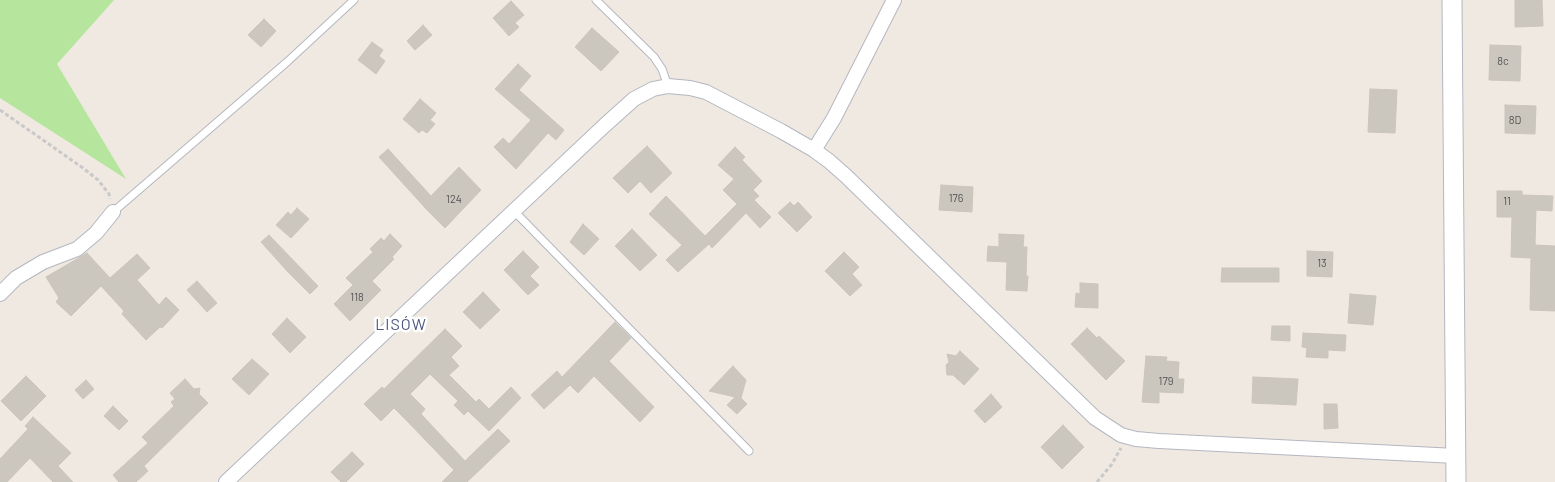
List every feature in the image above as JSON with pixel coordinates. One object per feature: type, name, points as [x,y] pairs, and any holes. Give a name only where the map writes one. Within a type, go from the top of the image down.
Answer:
[{"type":"street","points":[[814,150],[834,118],[894,0]]},
{"type":"street","points":[[1452,0],[1456,482]]},
{"type":"street","points":[[226,482],[634,99],[653,89],[668,86],[706,92],[780,130],[814,150],[846,176],[1094,418],[1121,435],[1136,439],[1159,441],[1456,456]]},
{"type":"street","points":[[0,294],[16,278],[43,262],[77,249],[96,233],[113,212]]},
{"type":"lane","points":[[113,212],[286,62],[354,0]]},
{"type":"lane","points":[[596,0],[654,57],[662,69],[668,86]]},
{"type":"lane","points":[[514,211],[749,451]]},
{"type":"path","points":[[0,110],[84,168],[98,180],[109,194],[113,212]]},
{"type":"path","points":[[1097,482],[1112,464],[1127,436]]},
{"type":"green space","points":[[0,0],[114,0],[57,64],[126,179],[0,98]]},
{"type":"building","points":[[1515,0],[1542,0],[1543,26],[1515,27]]},
{"type":"building","points":[[511,1],[524,15],[515,23],[519,27],[509,36],[493,18]]},
{"type":"building","points":[[264,19],[276,31],[261,47],[248,35]]},
{"type":"building","points":[[423,25],[432,35],[415,50],[407,41]]},
{"type":"building","points":[[592,28],[619,52],[601,71],[575,47]]},
{"type":"building","points":[[372,42],[383,50],[379,56],[385,61],[376,74],[358,60]]},
{"type":"building","points":[[1490,45],[1521,46],[1520,81],[1489,80]]},
{"type":"building","points":[[518,64],[531,76],[519,90],[564,130],[556,140],[548,133],[516,169],[494,147],[503,138],[509,144],[531,120],[495,89]]},
{"type":"building","points":[[1370,89],[1397,90],[1395,133],[1368,132]]},
{"type":"building","points":[[420,99],[436,113],[430,120],[435,124],[427,133],[422,130],[419,133],[403,119]]},
{"type":"building","points":[[1505,105],[1536,106],[1535,134],[1505,133]]},
{"type":"building","points":[[647,146],[672,173],[651,193],[640,181],[628,193],[613,178]]},
{"type":"building","points":[[735,147],[745,157],[742,160],[762,181],[753,190],[759,196],[754,200],[771,217],[760,228],[746,213],[712,248],[709,244],[678,272],[666,260],[682,245],[649,214],[666,196],[705,236],[737,204],[723,190],[734,179],[718,165]]},
{"type":"building","points":[[388,149],[431,196],[459,167],[481,190],[445,228],[379,157]]},
{"type":"building","points":[[941,185],[973,187],[972,212],[939,210]]},
{"type":"building","points":[[1497,191],[1522,191],[1522,195],[1553,196],[1552,211],[1536,210],[1535,245],[1555,246],[1555,311],[1530,310],[1531,258],[1511,257],[1512,217],[1497,217]]},
{"type":"building","points":[[790,202],[794,206],[798,202],[812,217],[797,232],[778,213]]},
{"type":"building","points":[[297,208],[309,219],[291,238],[276,225],[288,212],[291,215]]},
{"type":"building","points":[[583,224],[599,239],[584,255],[570,242]]},
{"type":"building","points":[[632,229],[657,255],[640,271],[615,246]]},
{"type":"building","points":[[390,234],[402,246],[392,257],[394,259],[372,281],[381,290],[350,321],[334,304],[353,285],[346,278],[373,252],[370,249],[381,238],[384,241]]},
{"type":"building","points":[[999,234],[1024,235],[1023,247],[1027,247],[1027,291],[1006,290],[1007,262],[987,261],[988,246],[999,247]]},
{"type":"building","points":[[269,235],[318,286],[310,294],[261,242]]},
{"type":"building","points":[[523,251],[539,267],[530,276],[539,285],[528,295],[504,270]]},
{"type":"building","points":[[1307,251],[1333,252],[1332,277],[1307,276]]},
{"type":"building","points":[[844,252],[859,267],[852,274],[862,285],[850,296],[825,271]]},
{"type":"building","points":[[87,253],[110,278],[137,254],[150,268],[137,280],[159,305],[166,297],[179,310],[162,328],[160,327],[146,340],[122,314],[124,311],[101,286],[71,316],[56,302],[59,298],[46,277]]},
{"type":"building","points":[[1222,268],[1279,268],[1279,282],[1221,282]]},
{"type":"building","points":[[197,281],[217,303],[207,312],[187,290]]},
{"type":"building","points":[[1080,283],[1098,284],[1098,308],[1075,307],[1076,293],[1080,294]]},
{"type":"building","points":[[483,292],[500,310],[480,329],[463,312]]},
{"type":"building","points":[[1350,294],[1376,296],[1373,325],[1348,323]]},
{"type":"building","points":[[287,318],[306,337],[290,353],[272,334]]},
{"type":"building","points":[[615,322],[631,338],[609,361],[654,407],[640,422],[594,376],[578,393],[570,385],[544,409],[531,395],[557,371],[562,377]]},
{"type":"building","points":[[1272,326],[1290,326],[1290,341],[1271,340]]},
{"type":"building","points":[[1087,328],[1097,338],[1099,336],[1125,361],[1106,380],[1071,344]]},
{"type":"building","points":[[445,329],[462,346],[451,357],[459,366],[449,375],[476,402],[479,399],[489,409],[511,387],[521,398],[489,431],[468,411],[464,415],[454,405],[458,401],[430,374],[410,394],[425,409],[421,414],[465,461],[498,429],[510,441],[467,482],[442,482],[454,470],[394,408],[381,421],[364,404],[382,387],[384,389]]},
{"type":"building","points":[[1303,333],[1346,335],[1345,351],[1328,350],[1328,358],[1306,357],[1307,348],[1302,347]]},
{"type":"building","points":[[960,351],[979,369],[964,385],[953,375],[947,375],[946,365],[949,362],[947,354],[956,356]]},
{"type":"building","points":[[1146,356],[1167,357],[1166,361],[1179,362],[1178,379],[1184,379],[1183,393],[1159,392],[1159,403],[1142,402]]},
{"type":"building","points":[[252,359],[269,374],[249,395],[232,379]]},
{"type":"building","points":[[733,366],[746,380],[741,398],[747,404],[737,414],[727,405],[735,397],[709,391]]},
{"type":"building","points":[[26,376],[46,396],[21,421],[1,401]]},
{"type":"building","points":[[1253,377],[1298,379],[1296,405],[1252,403]]},
{"type":"building","points":[[185,379],[194,389],[200,388],[199,394],[208,403],[144,466],[148,471],[136,482],[119,482],[113,475],[148,443],[142,437],[174,406],[171,402],[175,399],[170,393]]},
{"type":"building","points":[[86,380],[94,389],[83,399],[75,390]]},
{"type":"building","points":[[991,394],[1002,407],[985,423],[974,411]]},
{"type":"building","points":[[1324,404],[1337,404],[1338,428],[1324,429]]},
{"type":"building","points":[[113,406],[128,421],[119,430],[104,416]]},
{"type":"building","points":[[33,417],[71,453],[58,466],[73,482],[53,482],[30,458],[7,482],[0,482],[0,459],[28,429],[25,426]]},
{"type":"building","points":[[1063,425],[1084,447],[1062,469],[1041,447]]},
{"type":"building","points":[[352,452],[364,464],[346,482],[341,482],[331,472]]},
{"type":"district","name":"LISÓW","points":[[401,325]]}]
